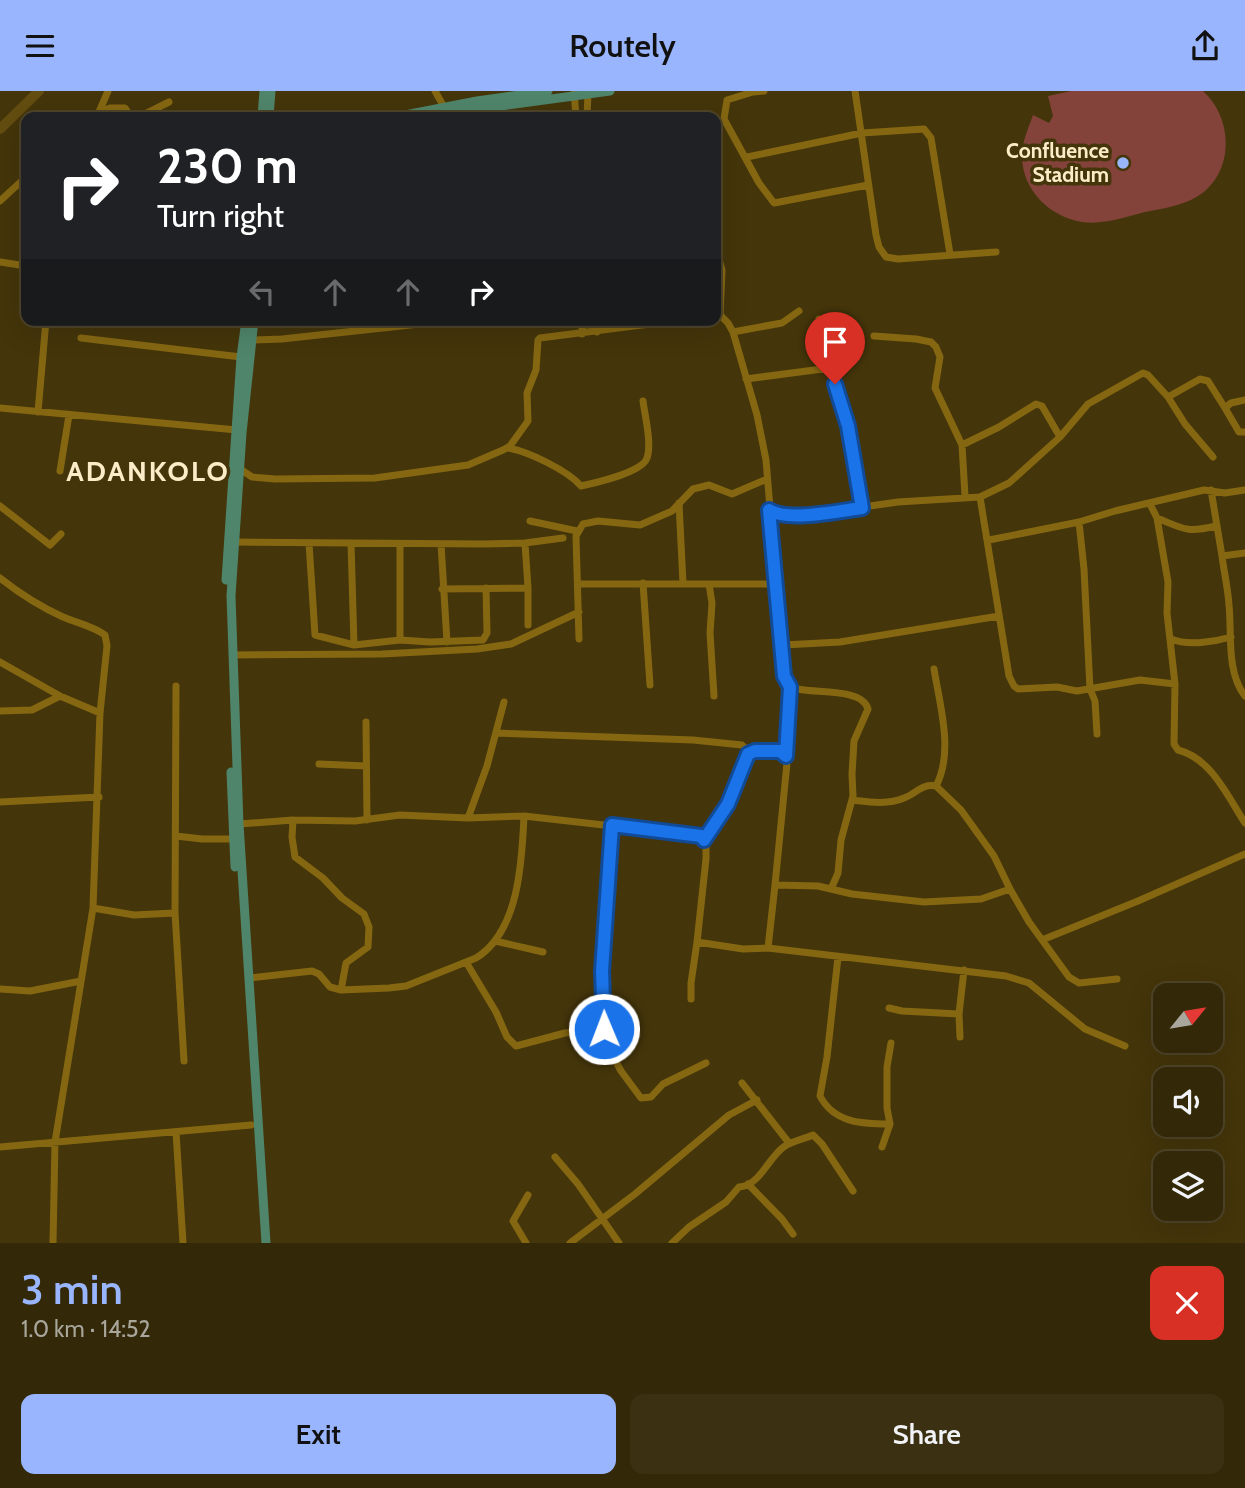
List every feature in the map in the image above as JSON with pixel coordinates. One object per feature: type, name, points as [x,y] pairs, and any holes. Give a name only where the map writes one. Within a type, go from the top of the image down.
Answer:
[{"type":"main road","points":[[262,112],[264,91]]},
{"type":"main road","points":[[269,112],[271,91]]},
{"type":"main road","points":[[420,112],[497,95],[548,91]]},
{"type":"main road","points":[[484,112],[575,94],[610,91]]},
{"type":"main road","points":[[245,326],[231,542],[231,596],[239,824],[263,1243]]},
{"type":"main road","points":[[254,326],[226,596],[233,839],[251,1125],[263,1243]]},
{"type":"street","points":[[99,112],[108,91]]},
{"type":"street","points":[[435,91],[444,107]]},
{"type":"street","points":[[764,91],[727,100],[724,118],[759,183],[774,203],[868,185]]},
{"type":"street","points":[[855,91],[876,235],[879,247],[886,257],[898,259],[996,252]]},
{"type":"street","points":[[587,112],[588,93]]},
{"type":"street","points":[[575,94],[576,112]]},
{"type":"street","points":[[149,112],[169,102]]},
{"type":"street","points":[[103,112],[110,108],[125,108],[128,112]]},
{"type":"street","points":[[747,157],[862,133],[924,129],[928,132],[950,254]]},
{"type":"street","points":[[0,201],[21,182]]},
{"type":"street","points":[[0,262],[21,265]]},
{"type":"street","points":[[733,332],[782,323],[799,311]]},
{"type":"street","points":[[721,318],[733,332],[764,448],[784,676],[790,687],[787,763],[768,948]]},
{"type":"street","points":[[819,319],[826,361],[848,426],[862,508]]},
{"type":"street","points":[[38,412],[45,326]]},
{"type":"street","points":[[253,340],[381,326]]},
{"type":"street","points":[[582,326],[582,334]]},
{"type":"street","points":[[596,326],[597,331]]},
{"type":"street","points":[[240,469],[252,477],[275,479],[375,478],[468,465],[508,448],[528,421],[527,393],[536,370],[538,340],[545,336],[635,326]]},
{"type":"street","points":[[874,336],[931,342],[936,347],[940,357],[935,388],[962,445],[965,496]]},
{"type":"street","points":[[82,338],[242,357]]},
{"type":"street","points":[[746,379],[830,368]]},
{"type":"street","points":[[769,510],[776,515],[814,514],[898,502],[980,497],[1009,483],[1060,436],[1088,404],[1143,373],[1168,397],[1185,424],[1213,457]]},
{"type":"street","points":[[1168,397],[1200,379],[1208,381],[1238,432],[1245,432]]},
{"type":"street","points":[[1225,408],[1231,403],[1245,400]]},
{"type":"street","points":[[508,448],[522,450],[571,474],[581,485],[603,482],[643,465],[648,457],[643,401]]},
{"type":"street","points":[[962,445],[999,427],[1036,404],[1042,406],[1060,436]]},
{"type":"street","points":[[0,408],[237,430]]},
{"type":"street","points":[[60,471],[69,415]]},
{"type":"street","points":[[579,639],[578,531],[583,524],[598,521],[640,525],[671,511],[692,489],[709,485],[732,494],[767,479]]},
{"type":"street","points":[[989,540],[1079,522],[1211,490],[1225,493],[1245,490]]},
{"type":"street","points":[[1211,490],[1229,604],[1234,672],[1239,688],[1245,695]]},
{"type":"street","points":[[980,497],[1010,682],[1014,687],[1056,687],[1077,691],[1140,680],[1175,684]]},
{"type":"street","points":[[679,503],[683,583]]},
{"type":"street","points":[[1150,504],[1157,519],[1168,582],[1167,613],[1175,684],[1174,744],[1178,750],[1199,759],[1211,771],[1245,824]]},
{"type":"street","points":[[0,506],[51,545],[61,534]]},
{"type":"street","points":[[1157,519],[1188,531],[1216,526]]},
{"type":"street","points":[[530,521],[578,531]]},
{"type":"street","points":[[1079,522],[1090,689],[1096,701],[1097,734]]},
{"type":"street","points":[[231,542],[525,543],[563,538]]},
{"type":"street","points":[[309,543],[315,635],[355,645],[400,640],[483,640],[486,637],[486,588]]},
{"type":"street","points":[[351,543],[355,645]]},
{"type":"street","points":[[525,543],[528,625]]},
{"type":"street","points":[[400,544],[400,640]]},
{"type":"street","points":[[441,544],[447,642]]},
{"type":"street","points":[[1222,556],[1245,553]]},
{"type":"street","points":[[0,577],[41,605],[98,630],[105,635],[107,646],[100,713],[93,908],[55,1142],[53,1243]]},
{"type":"street","points":[[643,583],[650,685]]},
{"type":"street","points":[[579,584],[776,584]]},
{"type":"street","points":[[709,584],[712,603],[710,633],[714,696]]},
{"type":"street","points":[[442,589],[528,589]]},
{"type":"street","points":[[233,655],[382,654],[488,647],[511,644],[579,612]]},
{"type":"street","points":[[783,645],[840,642],[999,616]]},
{"type":"street","points":[[1171,639],[1199,642],[1231,637]]},
{"type":"street","points":[[0,662],[60,696],[100,713]]},
{"type":"street","points":[[934,669],[945,750],[941,776],[936,786]]},
{"type":"street","points":[[176,686],[175,913],[184,1061]]},
{"type":"street","points":[[790,687],[797,690],[831,692],[863,700],[867,704],[854,741],[852,800],[841,840],[838,873],[831,889]]},
{"type":"street","points":[[0,711],[32,710],[60,696]]},
{"type":"street","points":[[468,818],[488,766],[504,702]]},
{"type":"street","points":[[366,722],[367,820]]},
{"type":"street","points":[[496,733],[692,740],[742,745],[751,753]]},
{"type":"street","points":[[704,840],[728,804],[746,758],[751,753],[780,751],[786,756]]},
{"type":"street","points":[[319,764],[366,766]]},
{"type":"street","points":[[852,800],[892,802],[907,797],[924,786],[936,786],[961,810],[994,856],[1010,889],[1069,977],[1079,983],[1118,979]]},
{"type":"street","points":[[0,802],[99,797]]},
{"type":"street","points":[[239,824],[293,820],[367,820],[400,815],[468,818],[524,816],[701,836],[706,859],[691,999]]},
{"type":"street","points":[[249,978],[312,971],[319,974],[330,987],[341,990],[406,986],[485,953],[495,941],[512,905],[521,873],[524,816]]},
{"type":"street","points":[[293,820],[292,837],[296,857],[323,878],[342,898],[361,911],[369,927],[368,947],[345,963],[341,990]]},
{"type":"street","points":[[612,825],[602,971],[606,1043],[621,1071],[641,1098],[651,1097],[663,1084],[706,1063]]},
{"type":"street","points":[[176,836],[233,839]]},
{"type":"street","points":[[1042,940],[1245,854]]},
{"type":"street","points":[[775,885],[818,886],[882,898],[924,902],[981,899],[1010,889]]},
{"type":"street","points":[[93,908],[134,915],[175,913]]},
{"type":"street","points":[[495,941],[543,952]]},
{"type":"street","points":[[697,941],[743,949],[768,948],[1006,976],[1028,983],[1085,1029],[1125,1046]]},
{"type":"street","points":[[838,957],[820,1096],[824,1105],[843,1118],[856,1123],[890,1124]]},
{"type":"street","points":[[466,962],[496,1012],[507,1037],[516,1045],[565,1033],[604,1029]]},
{"type":"street","points":[[960,1037],[959,1014],[964,970]]},
{"type":"street","points":[[0,989],[30,991],[81,981]]},
{"type":"street","points":[[889,1008],[959,1014]]},
{"type":"street","points":[[882,1147],[890,1124],[887,1108],[887,1067],[891,1044]]},
{"type":"street","points":[[742,1083],[789,1143]]},
{"type":"street","points":[[570,1243],[635,1194],[729,1115],[757,1100]]},
{"type":"street","points":[[0,1147],[251,1125]]},
{"type":"street","points":[[176,1132],[183,1243]]},
{"type":"street","points":[[672,1243],[689,1227],[705,1219],[726,1202],[739,1187],[760,1175],[773,1155],[789,1143],[813,1135],[853,1191]]},
{"type":"street","points":[[555,1157],[578,1184],[619,1243]]},
{"type":"street","points":[[748,1184],[793,1234]]},
{"type":"street","points":[[526,1243],[513,1221],[527,1195]]},
{"type":"shaded area","name":"Confluence Stadium","points":[[1071,91],[1203,91],[1219,114],[1226,141],[1225,155],[1215,180],[1205,191],[1184,203],[1114,220],[1082,222],[1049,208],[1040,200],[1027,180],[1022,151],[1033,115],[1049,123],[1053,116],[1048,96]]},
{"type":"waterway","points":[[0,129],[39,91]]},
{"type":"place","name":"Confluence Stadium","points":[[1123,163]]},
{"type":"district","name":"ADANKOLO","points":[[148,471]]},
{"type":"route","points":[[604,1029],[602,971],[612,825],[701,836],[704,840],[715,828],[728,804],[748,754],[755,751],[780,751],[786,756],[790,687],[784,676],[769,510],[776,515],[862,508],[848,426],[835,384]]}]
